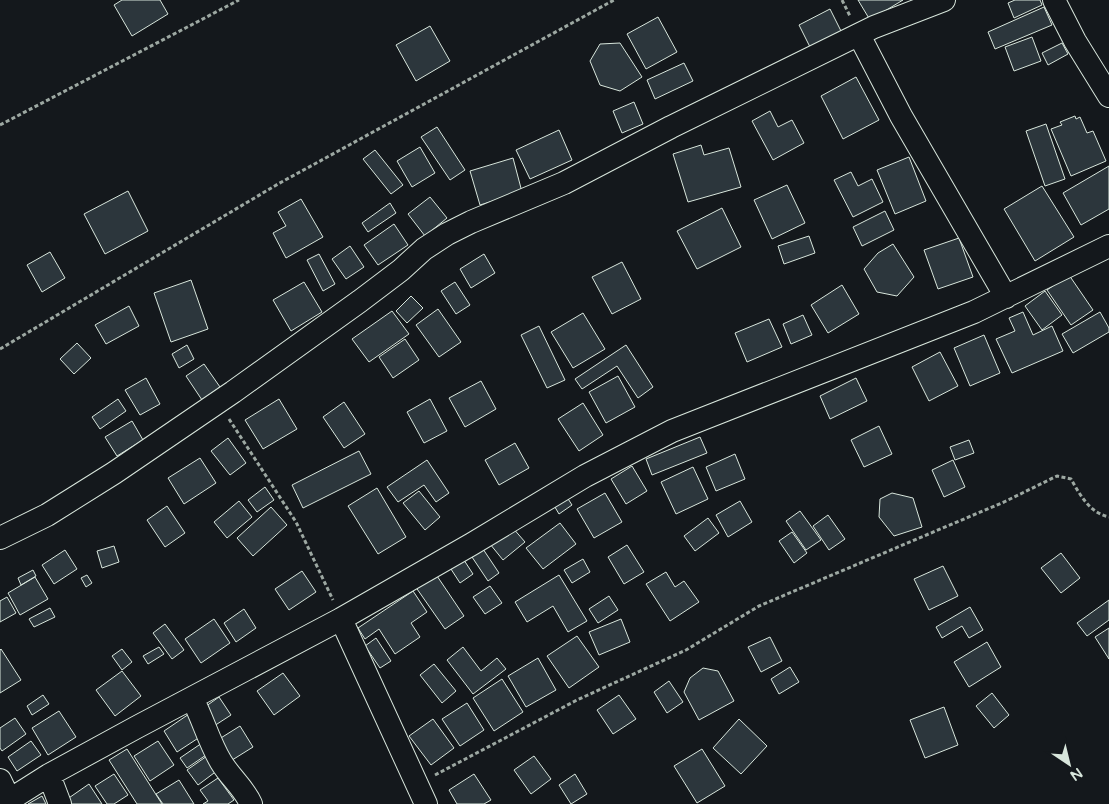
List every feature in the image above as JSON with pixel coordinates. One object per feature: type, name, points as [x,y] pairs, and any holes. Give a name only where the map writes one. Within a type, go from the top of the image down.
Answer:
[{"type":"street","points":[[0,538],[47,515],[114,473],[360,301],[447,234],[564,183],[671,127],[887,21],[944,0]]},
{"type":"street","points":[[1054,0],[1075,41],[1109,96]]},
{"type":"street","points":[[859,35],[901,116],[1006,297]]},
{"type":"street","points":[[0,780],[6,802],[49,775],[341,618],[472,544],[585,476],[672,431],[974,312],[1109,246]]},
{"type":"street","points":[[341,618],[421,795]]},
{"type":"street","points":[[192,698],[219,760],[251,804]]},
{"type":"street","points":[[49,775],[60,804]]},
{"type":"path","points":[[0,125],[239,0]]},
{"type":"path","points":[[0,349],[278,184],[614,0]]},
{"type":"path","points":[[218,402],[296,522],[341,618]]},
{"type":"path","points":[[421,795],[577,700],[686,650],[759,606],[996,505],[1049,479],[1057,476],[1071,479],[1091,508],[1099,515],[1109,518]]},
{"type":"building","points":[[122,0],[160,0],[168,14],[132,36],[114,5]]},
{"type":"building","points":[[858,0],[903,0],[870,20]]},
{"type":"building","points":[[1015,0],[1040,0],[1042,5],[1014,18],[1008,3]]},
{"type":"building","points":[[1044,7],[1052,25],[995,49],[988,32]]},
{"type":"building","points":[[830,9],[841,31],[810,47],[799,25]]},
{"type":"building","points":[[658,17],[677,52],[646,69],[627,34]]},
{"type":"building","points":[[430,26],[450,61],[416,81],[396,45]]},
{"type":"building","points":[[1032,37],[1041,61],[1014,71],[1005,47]]},
{"type":"building","points":[[620,43],[642,77],[620,91],[600,85],[590,61],[600,44]]},
{"type":"building","points":[[1062,43],[1068,54],[1048,65],[1042,53]]},
{"type":"building","points":[[684,63],[693,81],[655,99],[647,80]]},
{"type":"building","points":[[856,77],[879,120],[843,139],[821,96]]},
{"type":"building","points":[[634,102],[643,124],[622,133],[613,111]]},
{"type":"building","points":[[770,111],[778,127],[792,120],[804,143],[773,160],[752,121]]},
{"type":"building","points":[[1075,116],[1076,119],[1080,117],[1087,133],[1093,131],[1106,161],[1071,176],[1051,129],[1062,125],[1060,122]]},
{"type":"building","points":[[1046,124],[1065,179],[1045,186],[1026,131]]},
{"type":"building","points":[[437,127],[465,170],[450,180],[421,137]]},
{"type":"building","points":[[559,130],[572,160],[530,179],[516,150]]},
{"type":"building","points":[[701,145],[704,155],[729,148],[741,187],[688,202],[673,154]]},
{"type":"building","points":[[420,147],[435,173],[412,187],[397,161]]},
{"type":"building","points":[[375,150],[403,185],[391,194],[363,159]]},
{"type":"building","points":[[909,157],[926,201],[895,214],[877,170]]},
{"type":"building","points":[[513,158],[522,192],[480,205],[470,171]]},
{"type":"building","points":[[1109,166],[1109,209],[1081,225],[1063,193]]},
{"type":"building","points":[[851,172],[858,186],[872,179],[883,202],[853,217],[834,180]]},
{"type":"building","points":[[787,185],[805,223],[772,239],[754,200]]},
{"type":"building","points":[[1042,186],[1074,237],[1035,261],[1004,209]]},
{"type":"building","points":[[128,191],[148,231],[105,254],[84,214]]},
{"type":"building","points":[[430,197],[447,218],[425,236],[408,214]]},
{"type":"building","points":[[301,199],[323,237],[286,258],[273,233],[286,226],[278,212]]},
{"type":"building","points":[[390,203],[396,213],[368,232],[362,223]]},
{"type":"building","points":[[722,208],[741,247],[697,269],[677,231]]},
{"type":"building","points":[[885,211],[894,230],[862,246],[853,227]]},
{"type":"building","points":[[394,224],[408,245],[378,265],[364,245]]},
{"type":"building","points":[[809,236],[815,253],[784,264],[778,246]]},
{"type":"building","points":[[959,238],[973,277],[938,289],[924,250]]},
{"type":"building","points":[[893,244],[914,277],[897,296],[877,292],[864,269],[878,253]]},
{"type":"building","points":[[350,246],[364,267],[346,279],[332,259]]},
{"type":"building","points":[[50,252],[65,278],[42,292],[27,265]]},
{"type":"building","points":[[319,254],[335,284],[323,291],[307,260]]},
{"type":"building","points":[[484,254],[495,273],[471,288],[460,269]]},
{"type":"building","points":[[622,262],[641,299],[612,314],[592,277]]},
{"type":"building","points":[[1069,275],[1093,310],[1071,325],[1047,290]]},
{"type":"building","points":[[191,280],[208,329],[171,342],[154,293]]},
{"type":"building","points":[[304,282],[322,312],[291,331],[273,300]]},
{"type":"building","points":[[455,282],[470,305],[456,314],[441,291]]},
{"type":"building","points":[[842,285],[859,314],[828,333],[811,305]]},
{"type":"building","points":[[1045,291],[1062,315],[1042,330],[1025,306]]},
{"type":"building","points":[[411,296],[423,308],[407,323],[396,311]]},
{"type":"building","points":[[129,306],[139,326],[106,344],[95,325]]},
{"type":"building","points":[[438,309],[461,342],[439,357],[416,325]]},
{"type":"building","points":[[392,311],[409,334],[369,362],[352,339]]},
{"type":"building","points":[[1023,312],[1033,335],[1052,326],[1063,351],[1012,373],[996,339],[1015,331],[1009,318]]},
{"type":"building","points":[[1100,312],[1109,328],[1109,332],[1073,353],[1062,334]]},
{"type":"building","points":[[583,313],[605,349],[573,368],[551,332]]},
{"type":"building","points":[[803,315],[812,335],[791,344],[783,324]]},
{"type":"building","points":[[769,319],[782,347],[747,362],[735,333]]},
{"type":"building","points":[[539,326],[565,380],[547,388],[521,335]]},
{"type":"building","points":[[984,335],[1000,373],[970,386],[954,348]]},
{"type":"building","points":[[405,339],[419,360],[393,378],[379,357]]},
{"type":"building","points":[[77,343],[91,358],[74,374],[60,359]]},
{"type":"building","points":[[187,345],[194,359],[179,368],[172,354]]},
{"type":"building","points":[[626,345],[653,387],[638,398],[617,366],[582,389],[575,379]]},
{"type":"building","points":[[940,352],[958,386],[929,401],[912,367]]},
{"type":"building","points":[[204,364],[220,387],[202,400],[186,376]]},
{"type":"building","points":[[618,376],[635,407],[606,423],[589,392]]},
{"type":"building","points":[[146,378],[160,404],[140,415],[125,390]]},
{"type":"building","points":[[856,378],[867,401],[830,419],[820,396]]},
{"type":"building","points":[[481,381],[496,409],[465,427],[449,398]]},
{"type":"building","points":[[118,399],[126,411],[100,429],[92,417]]},
{"type":"building","points":[[279,399],[297,429],[263,449],[245,420]]},
{"type":"building","points":[[430,399],[447,431],[424,443],[407,412]]},
{"type":"building","points":[[344,402],[365,434],[344,448],[323,417]]},
{"type":"building","points":[[583,403],[603,435],[579,451],[558,419]]},
{"type":"building","points":[[132,421],[143,440],[117,456],[105,437]]},
{"type":"building","points":[[879,426],[892,454],[864,467],[851,440]]},
{"type":"building","points":[[700,437],[707,453],[652,475],[646,459]]},
{"type":"building","points":[[228,438],[246,463],[230,475],[211,451]]},
{"type":"building","points":[[969,440],[974,453],[955,460],[950,447]]},
{"type":"building","points":[[515,443],[529,468],[499,485],[485,460]]},
{"type":"building","points":[[359,451],[371,474],[303,508],[292,485]]},
{"type":"building","points":[[735,454],[745,479],[716,491],[706,467]]},
{"type":"building","points":[[200,458],[216,483],[184,504],[168,478]]},
{"type":"building","points":[[427,460],[449,493],[436,502],[424,485],[398,502],[387,487]]},
{"type":"building","points":[[953,460],[965,487],[944,497],[932,470]]},
{"type":"building","points":[[632,466],[647,491],[626,504],[611,479]]},
{"type":"building","points":[[693,467],[708,499],[676,514],[661,482]]},
{"type":"building","points":[[265,487],[274,500],[257,512],[248,500]]},
{"type":"building","points":[[377,488],[406,537],[378,554],[348,506]]},
{"type":"building","points":[[419,491],[440,517],[425,530],[403,503]]},
{"type":"building","points":[[605,493],[622,522],[594,538],[577,509]]},
{"type":"building","points":[[892,493],[913,498],[922,527],[894,536],[879,517],[880,499]]},
{"type":"building","points":[[565,494],[572,505],[559,514],[552,502]]},
{"type":"building","points":[[239,501],[252,517],[227,538],[214,522]]},
{"type":"building","points":[[740,501],[752,522],[728,537],[716,515]]},
{"type":"building","points":[[167,506],[185,533],[165,547],[147,520]]},
{"type":"building","points":[[271,507],[287,525],[253,556],[237,538]]},
{"type":"building","points":[[800,511],[821,540],[806,550],[786,521]]},
{"type":"building","points":[[828,515],[845,539],[829,550],[813,526]]},
{"type":"building","points":[[708,518],[719,533],[695,551],[684,536]]},
{"type":"building","points":[[560,523],[576,544],[543,569],[526,548]]},
{"type":"building","points":[[512,527],[525,542],[503,560],[490,544]]},
{"type":"building","points":[[792,532],[807,553],[794,563],[779,541]]},
{"type":"building","points":[[627,545],[644,572],[624,584],[608,557]]},
{"type":"building","points":[[114,546],[119,562],[102,568],[97,551]]},
{"type":"building","points":[[483,549],[499,573],[488,581],[472,557]]},
{"type":"building","points":[[65,550],[77,569],[54,584],[42,565]]},
{"type":"building","points":[[1061,553],[1080,578],[1061,593],[1041,568]]},
{"type":"building","points":[[462,557],[473,574],[460,583],[449,566]]},
{"type":"building","points":[[583,559],[590,572],[572,583],[564,570]]},
{"type":"building","points":[[943,566],[958,596],[929,610],[914,579]]},
{"type":"building","points":[[33,570],[36,576],[21,585],[18,578]]},
{"type":"building","points":[[302,571],[316,592],[289,610],[275,589]]},
{"type":"building","points":[[666,572],[675,587],[684,581],[699,602],[670,621],[646,584]]},
{"type":"building","points":[[435,573],[464,616],[445,629],[415,586]]},
{"type":"building","points":[[87,575],[92,583],[86,587],[81,578]]},
{"type":"building","points":[[559,575],[587,621],[568,632],[553,606],[527,622],[515,602]]},
{"type":"building","points":[[35,577],[48,599],[20,615],[8,593]]},
{"type":"building","points":[[490,586],[502,603],[485,614],[473,597]]},
{"type":"building","points":[[413,591],[427,612],[411,623],[420,637],[395,654],[379,629],[365,639],[358,628]]},
{"type":"building","points":[[609,596],[618,610],[598,623],[589,609]]},
{"type":"building","points":[[7,597],[16,613],[0,622],[0,601]]},
{"type":"building","points":[[1109,600],[1109,620],[1087,636],[1077,623]]},
{"type":"building","points":[[970,607],[983,630],[969,638],[962,626],[942,638],[936,627]]},
{"type":"building","points":[[50,608],[55,617],[34,627],[29,619]]},
{"type":"building","points":[[244,609],[256,628],[236,642],[224,623]]},
{"type":"building","points":[[214,619],[230,643],[201,663],[185,639]]},
{"type":"building","points":[[621,619],[630,642],[599,655],[589,632]]},
{"type":"building","points":[[165,624],[184,650],[172,659],[153,633]]},
{"type":"building","points":[[1109,628],[1109,659],[1095,637]]},
{"type":"building","points":[[577,636],[599,667],[569,688],[547,656]]},
{"type":"building","points":[[770,637],[782,661],[761,672],[748,647]]},
{"type":"building","points":[[376,638],[391,661],[380,668],[365,646]]},
{"type":"building","points":[[987,642],[1001,667],[969,687],[954,662]]},
{"type":"building","points":[[159,647],[164,654],[148,664],[143,656]]},
{"type":"building","points":[[463,647],[481,671],[497,658],[506,669],[473,694],[447,660]]},
{"type":"building","points":[[122,649],[132,662],[122,670],[112,656]]},
{"type":"building","points":[[0,650],[21,680],[0,693]]},
{"type":"building","points":[[538,658],[556,690],[526,707],[508,676]]},
{"type":"building","points":[[434,664],[456,691],[442,703],[420,675]]},
{"type":"building","points":[[790,667],[799,682],[779,694],[771,679]]},
{"type":"building","points":[[703,668],[718,671],[734,701],[699,720],[684,692],[690,678]]},
{"type":"building","points":[[122,671],[141,696],[115,716],[96,690]]},
{"type":"building","points":[[283,673],[300,696],[274,715],[257,691]]},
{"type":"building","points":[[502,679],[523,712],[494,731],[473,698]]},
{"type":"building","points":[[669,681],[683,702],[667,713],[654,692]]},
{"type":"building","points":[[992,693],[1009,715],[994,728],[976,706]]},
{"type":"building","points":[[43,695],[49,704],[32,715],[27,706]]},
{"type":"building","points":[[619,695],[636,719],[613,734],[597,710]]},
{"type":"building","points":[[219,697],[231,715],[214,726],[202,709]]},
{"type":"building","points":[[467,703],[484,730],[460,746],[442,719]]},
{"type":"building","points":[[944,707],[958,745],[925,758],[910,720]]},
{"type":"building","points":[[59,711],[76,737],[48,755],[32,728]]},
{"type":"building","points":[[192,712],[206,733],[177,752],[164,731]]},
{"type":"building","points":[[15,718],[26,734],[2,751],[0,748],[0,728]]},
{"type":"building","points":[[433,719],[454,748],[431,765],[409,736]]},
{"type":"building","points":[[739,719],[767,746],[741,774],[713,748]]},
{"type":"building","points":[[240,726],[253,747],[229,762],[216,741]]},
{"type":"building","points":[[31,741],[41,755],[17,771],[8,757]]},
{"type":"building","points":[[158,741],[174,765],[150,781],[134,756]]},
{"type":"building","points":[[202,743],[209,753],[187,768],[180,758]]},
{"type":"building","points":[[127,749],[162,804],[137,804],[109,760]]},
{"type":"building","points":[[702,749],[725,786],[697,803],[674,766]]},
{"type":"building","points":[[207,756],[218,770],[198,785],[187,770]]},
{"type":"building","points":[[534,756],[551,779],[531,794],[514,770]]},
{"type":"building","points":[[114,774],[128,795],[114,804],[107,804],[95,786]]},
{"type":"building","points":[[474,774],[491,800],[484,804],[457,804],[449,790]]},
{"type":"building","points":[[575,774],[587,794],[571,804],[559,785]]},
{"type":"building","points":[[218,778],[234,800],[228,804],[203,804],[208,801],[200,790]]},
{"type":"building","points":[[179,780],[194,804],[163,804],[156,794]]},
{"type":"building","points":[[89,784],[102,804],[65,804],[63,802]]},
{"type":"building","points":[[42,796],[46,804],[28,804]]}]
